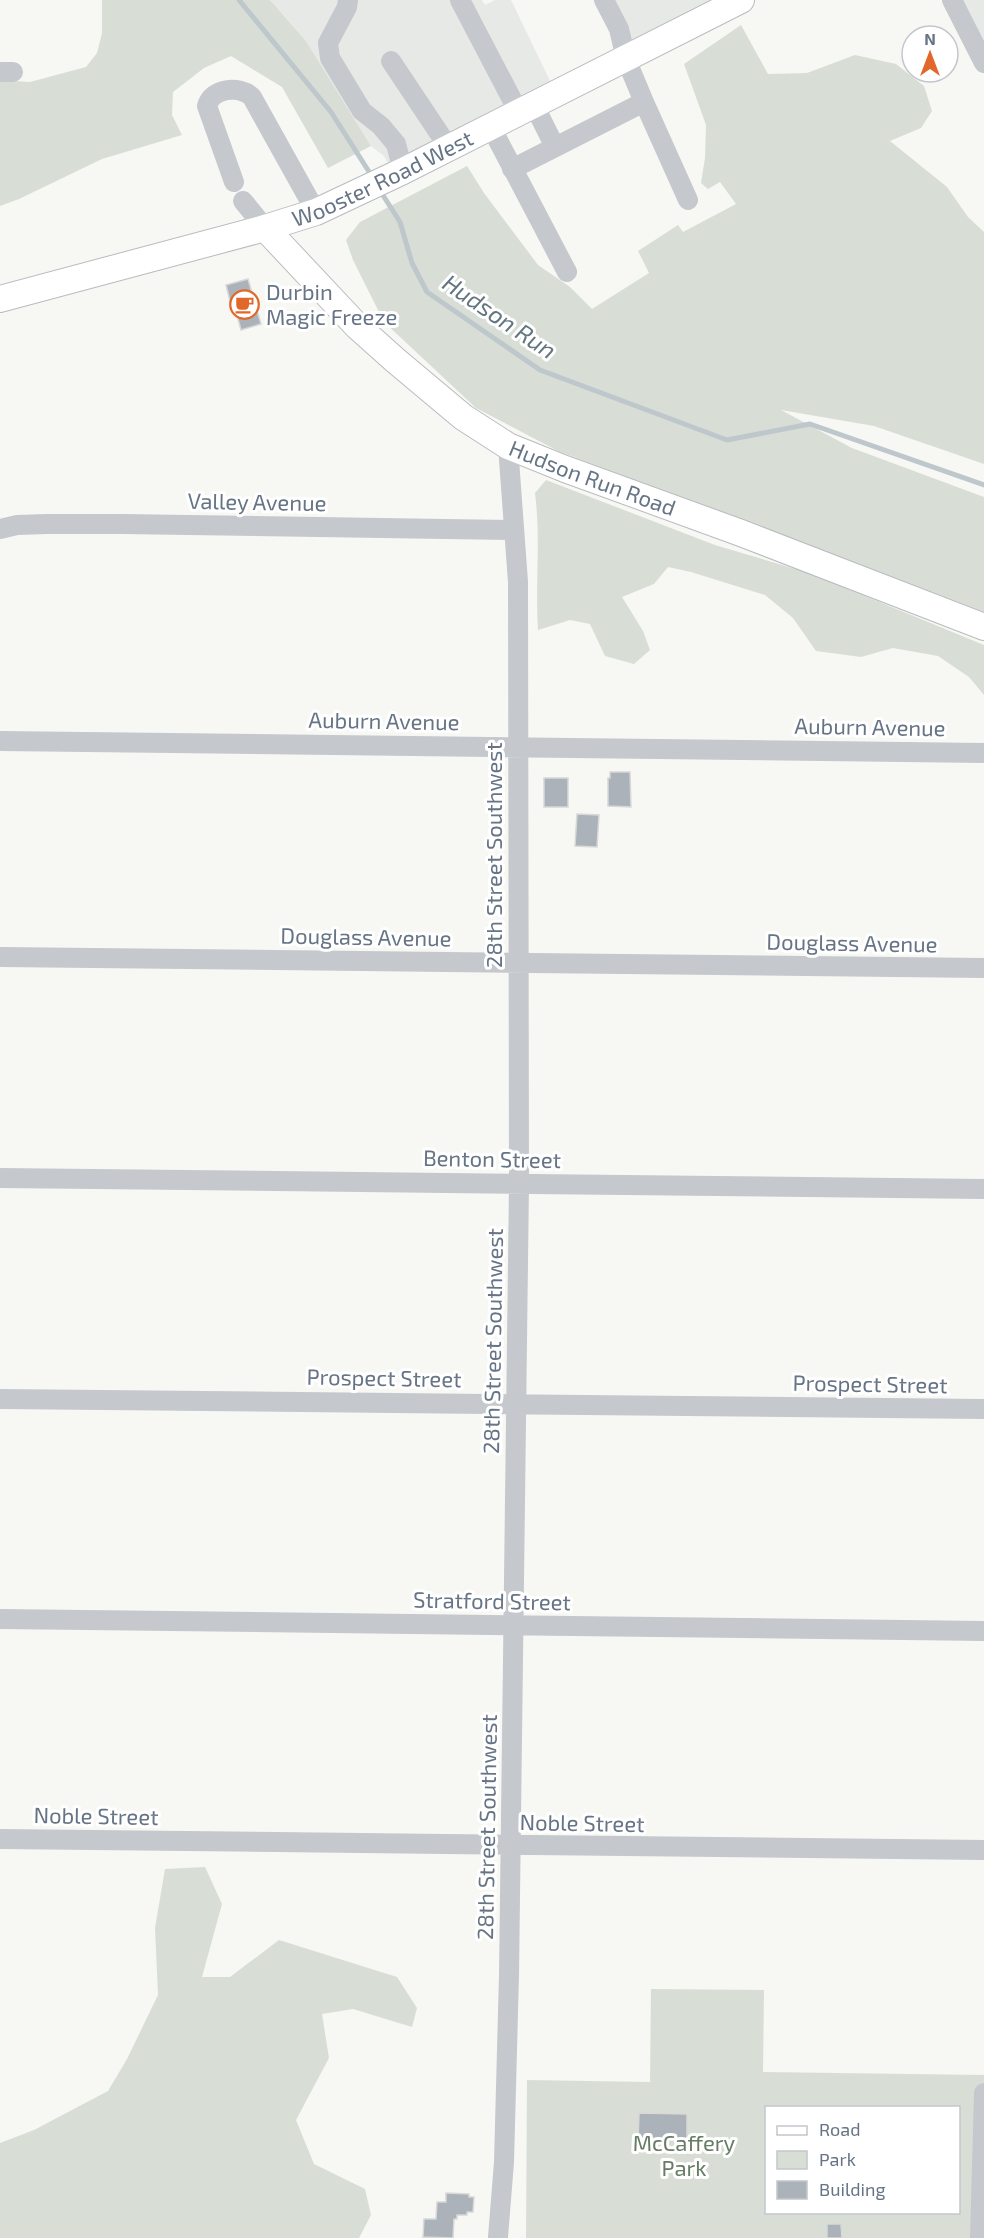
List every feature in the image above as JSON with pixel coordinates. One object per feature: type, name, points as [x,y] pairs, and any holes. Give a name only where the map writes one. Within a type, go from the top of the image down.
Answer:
[{"type":"main road","name":"Wooster Road West","points":[[0,299],[265,228],[316,212],[399,173],[741,0]]},
{"type":"main road","name":"Hudson Run Road","points":[[265,228],[357,326],[463,417],[508,446],[984,627]]},
{"type":"street","points":[[348,0],[347,7],[328,43],[330,58],[362,111],[381,126],[396,144],[399,173]]},
{"type":"street","points":[[460,0],[526,109],[555,147]]},
{"type":"street","points":[[604,0],[619,29],[626,59],[688,201]]},
{"type":"street","points":[[952,0],[984,63]]},
{"type":"street","points":[[391,61],[448,148]]},
{"type":"street","points":[[234,182],[207,106],[214,95],[236,89],[252,97],[316,212]]},
{"type":"street","points":[[512,169],[644,102]]},
{"type":"street","points":[[491,127],[567,272]]},
{"type":"street","points":[[243,201],[265,228]]},
{"type":"street","name":"28th Street Southwest","points":[[498,2237],[505,2145],[519,1184],[518,582],[508,446]]},
{"type":"street","name":"Valley Avenue","points":[[0,529],[17,525],[122,524],[514,530]]},
{"type":"street","name":"Auburn Avenue","points":[[0,741],[984,753]]},
{"type":"street","name":"Douglass Avenue","points":[[0,957],[984,968]]},
{"type":"street","name":"Benton Street","points":[[0,1178],[984,1189]]},
{"type":"street","name":"Prospect Street","points":[[0,1399],[984,1409]]},
{"type":"street","name":"Stratford Street","points":[[0,1619],[984,1631]]},
{"type":"street","name":"Noble Street","points":[[0,1839],[984,1850]]},
{"type":"street","points":[[980,2238],[984,2093]]},
{"type":"shaded area","points":[[270,0],[482,0],[485,5],[495,0],[511,0],[552,85],[389,165],[384,156],[371,146],[306,41]]},
{"type":"shaded area","points":[[608,0],[733,0],[628,56]]},
{"type":"shaded area","points":[[956,0],[984,0],[984,42]]},
{"type":"green space","points":[[102,0],[270,0],[306,41],[371,146],[328,168],[282,87],[231,56],[204,68],[173,92],[172,115],[182,135],[102,159],[0,206],[0,80],[30,82],[86,67],[97,53],[102,33]]},
{"type":"green space","points":[[741,25],[768,74],[807,73],[855,55],[896,64],[900,67],[900,84],[924,86],[932,111],[921,128],[890,141],[947,187],[968,217],[984,232],[984,464],[874,426],[781,410],[852,448],[984,497],[984,616],[558,451],[476,408],[384,322],[353,260],[346,240],[360,222],[467,166],[484,193],[538,265],[570,287],[592,309],[649,273],[638,251],[678,225],[683,232],[736,204],[720,182],[708,189],[701,183],[705,158],[706,125],[684,64]]},
{"type":"green space","points":[[546,480],[715,545],[809,573],[984,645],[984,695],[969,677],[938,656],[893,648],[861,657],[816,651],[793,618],[765,595],[668,567],[654,584],[622,597],[643,631],[650,650],[634,664],[605,656],[590,624],[570,620],[538,630],[538,527],[535,493]]},
{"type":"green space","points":[[205,1867],[222,1904],[202,1977],[230,1977],[279,1940],[397,1977],[417,2008],[412,2027],[353,2009],[322,2014],[329,2058],[296,2120],[314,2164],[365,2189],[371,2215],[359,2238],[0,2238],[0,2143],[34,2130],[108,2091],[127,2059],[158,1995],[155,1928],[165,1869]]},
{"type":"green space","name":"McCaffery Park","points":[[651,1989],[764,1990],[763,2072],[984,2075],[984,2238],[526,2238],[527,2080],[650,2082]]},
{"type":"building","name":"Durbin Magic Freeze","points":[[248,279],[261,324],[241,330],[226,285]]},
{"type":"building","points":[[610,772],[630,772],[631,807],[608,806]]},
{"type":"building","points":[[544,778],[568,778],[568,807],[544,807]]},
{"type":"building","points":[[577,814],[599,815],[597,847],[575,846]]},
{"type":"building","points":[[639,2113],[687,2114],[687,2142],[638,2141]]},
{"type":"building","points":[[446,2193],[469,2194],[469,2197],[474,2197],[473,2212],[467,2212],[467,2215],[457,2215],[457,2219],[454,2219],[453,2238],[423,2237],[424,2219],[436,2219],[437,2202],[446,2202]]},
{"type":"building","points":[[827,2224],[841,2224],[842,2238],[827,2238]]},
{"type":"waterway","name":"Hudson Run","points":[[239,0],[331,112],[373,178]]},
{"type":"waterway","name":"Hudson Run","points":[[379,189],[400,222],[412,263],[427,292],[540,370],[727,440],[810,424],[984,485]]},
{"type":"place","name":"Durbin Magic Freeze","points":[[245,305]]}]
